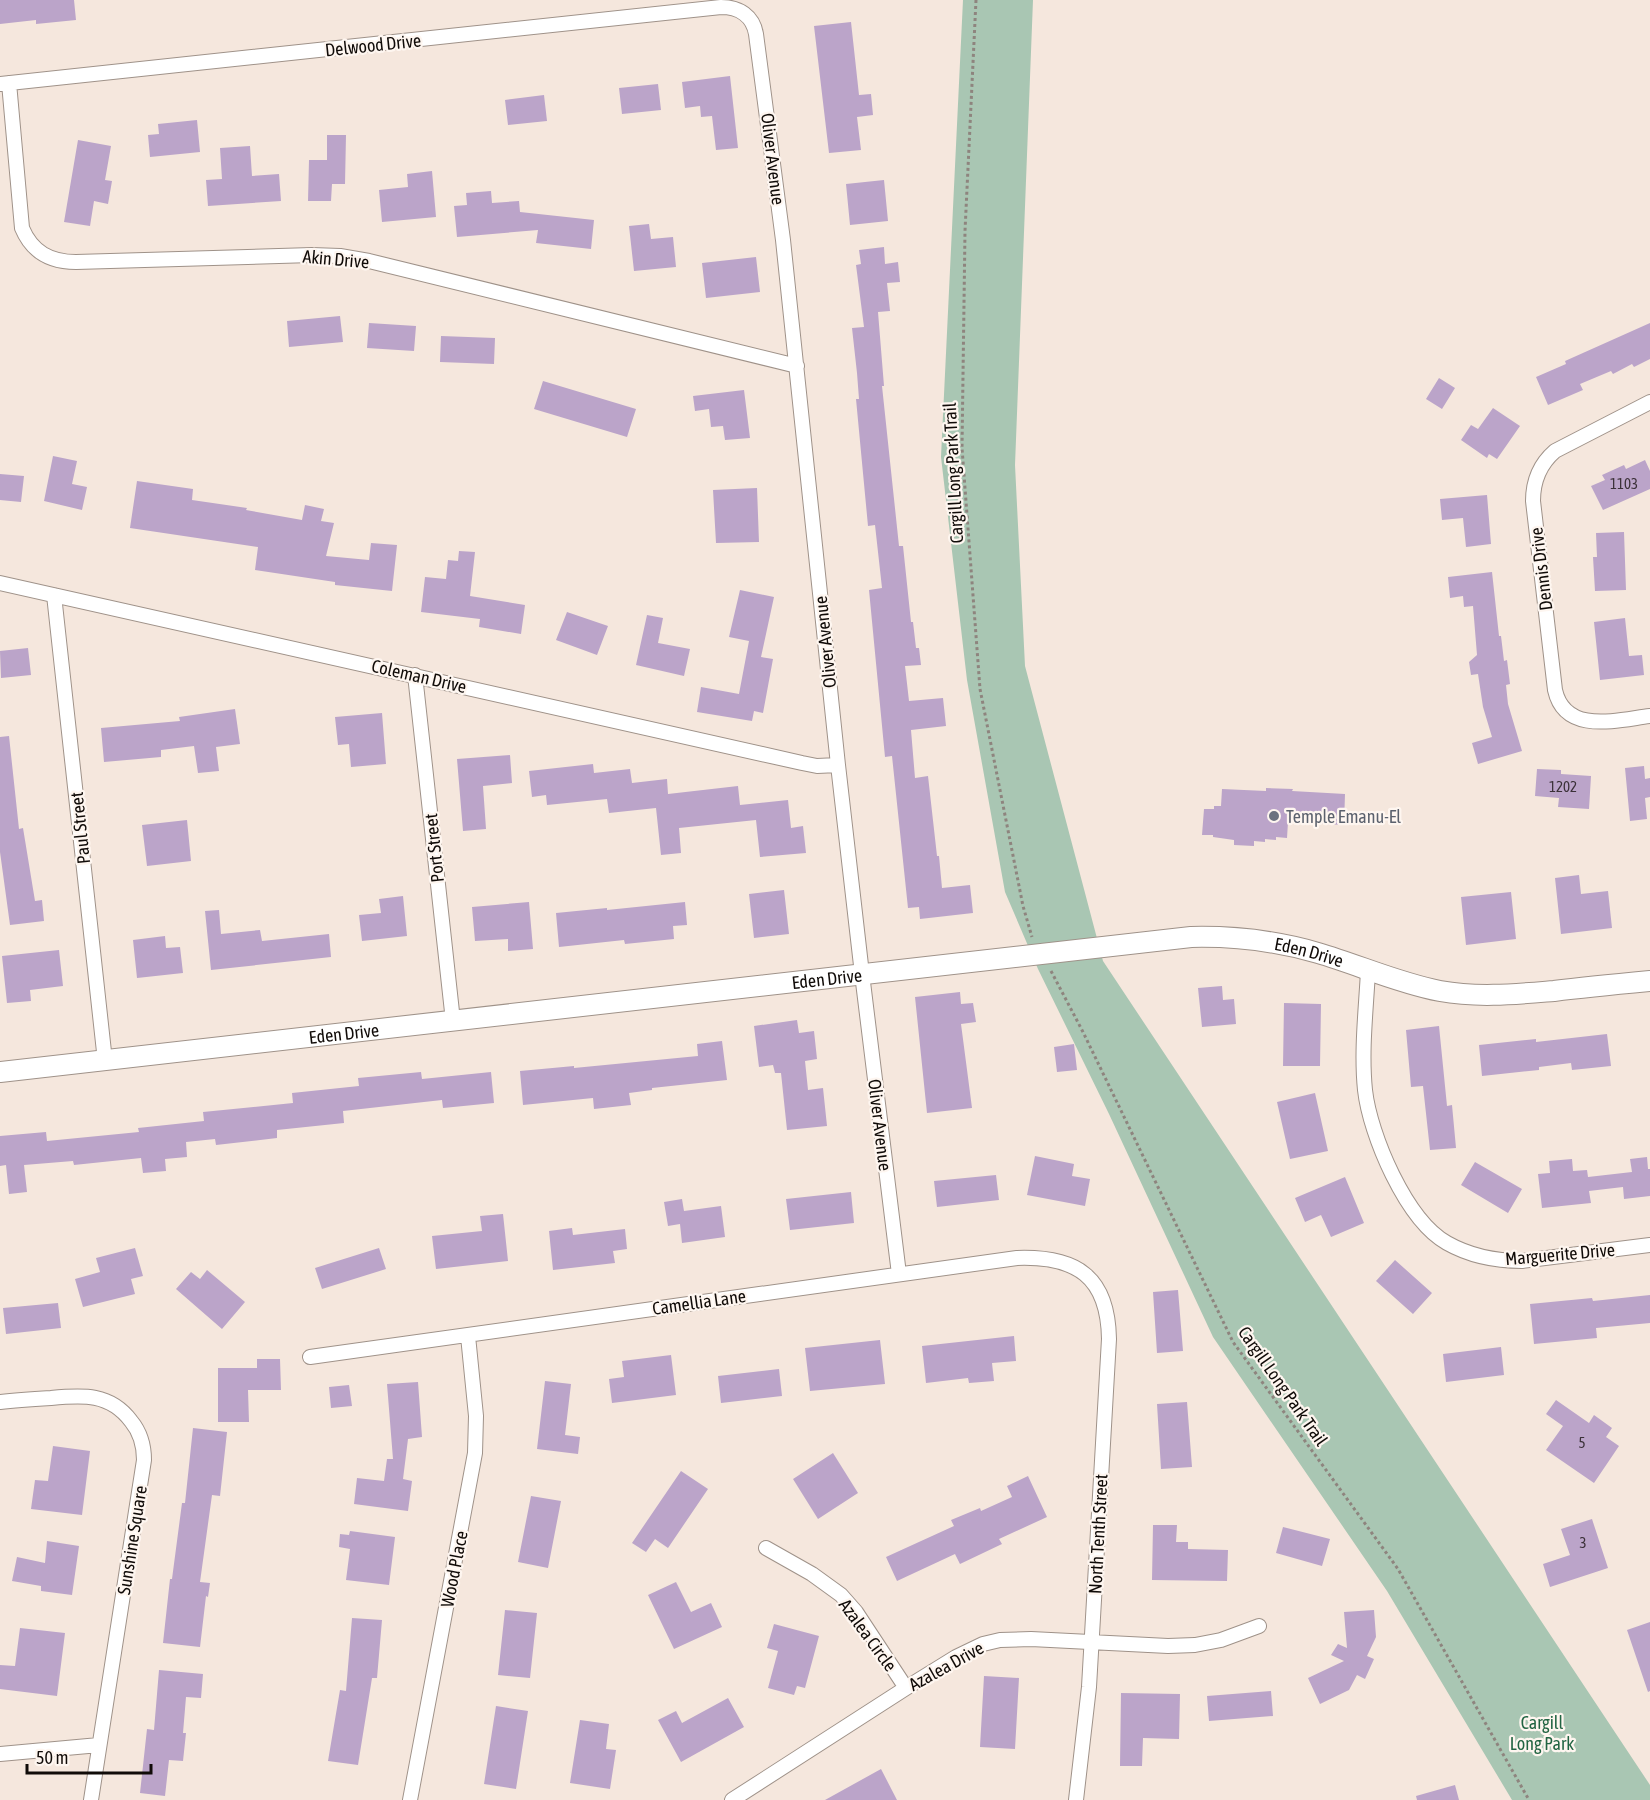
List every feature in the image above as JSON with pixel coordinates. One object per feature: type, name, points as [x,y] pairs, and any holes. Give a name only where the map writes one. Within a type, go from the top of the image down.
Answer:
[{"type":"street","name":"Delwood Drive","points":[[5,84],[721,8],[731,8],[744,14]]},
{"type":"street","name":"Oliver Avenue","points":[[744,14],[752,21],[756,30],[783,240],[838,765],[899,1274]]},
{"type":"street","name":"Akin Drive","points":[[5,84],[22,228],[27,240],[34,248],[49,258],[76,262],[312,255],[349,257],[797,366]]},
{"type":"street","name":"Dennis Drive","points":[[1650,402],[1555,451],[1545,460],[1539,471],[1533,494],[1555,690],[1559,703],[1575,718],[1588,722],[1650,717]]},
{"type":"street","name":"Coleman Drive","points":[[0,583],[802,763],[817,766],[838,765]]},
{"type":"street","name":"Paul Street","points":[[54,595],[105,1061]]},
{"type":"street","name":"Port Street","points":[[415,675],[453,1021]]},
{"type":"street","name":"Eden Drive","points":[[0,1072],[1171,938],[1211,936],[1292,946],[1432,989],[1477,995],[1532,993],[1650,981]]},
{"type":"street","name":"Marguerite Drive","points":[[1368,971],[1364,1061],[1368,1109],[1383,1155],[1425,1226],[1446,1243],[1488,1258],[1505,1261],[1650,1245]]},
{"type":"street","name":"Camellia Lane","points":[[310,1357],[899,1274],[1030,1258],[1063,1262],[1086,1274]]},
{"type":"street","name":"North Tenth Street","points":[[1076,1800],[1087,1713],[1109,1328],[1108,1316],[1101,1295],[1086,1274]]},
{"type":"street","name":"Wood Place","points":[[410,1800],[476,1443],[468,1336]]},
{"type":"street","name":"Sunshine Square","points":[[0,1402],[74,1396],[99,1398],[112,1403],[124,1412],[137,1429],[143,1442],[144,1460],[91,1800]]},
{"type":"street","name":"Azalea Circle","points":[[766,1548],[812,1574],[841,1595],[856,1612],[906,1688]]},
{"type":"street","name":"Azalea Drive","points":[[732,1800],[956,1657],[991,1642],[1010,1639],[1195,1646],[1221,1640],[1259,1626]]},
{"type":"street","points":[[0,1754],[99,1745]]},
{"type":"path","name":"Cargill Long Park Trail","points":[[976,0],[965,231],[962,448],[980,689],[1023,906],[1032,939]]},
{"type":"path","name":"Cargill Long Park Trail","points":[[1049,968],[1083,1032],[1233,1342],[1398,1569],[1529,1800]]},
{"type":"green space","name":"Cargill Long Park","points":[[963,0],[1033,0],[1015,465],[1025,666],[1103,961],[1650,1785],[1650,1800],[1512,1800],[1387,1591],[1213,1337],[1109,1114],[1038,969],[1005,892],[967,680],[941,457]]},
{"type":"building","points":[[0,0],[74,0],[76,20],[36,24],[36,20],[0,24]]},
{"type":"building","points":[[851,22],[859,95],[871,94],[873,115],[857,117],[861,150],[829,153],[814,26]]},
{"type":"building","points":[[730,76],[738,148],[716,150],[712,116],[701,117],[700,106],[685,108],[682,82]]},
{"type":"building","points":[[658,84],[661,110],[622,114],[619,88]]},
{"type":"building","points":[[544,95],[547,121],[508,125],[505,100]]},
{"type":"building","points":[[197,120],[200,152],[150,157],[148,135],[159,134],[158,124]]},
{"type":"building","points":[[327,135],[346,135],[345,184],[332,184],[331,201],[308,201],[309,160],[327,160]]},
{"type":"building","points":[[78,140],[111,146],[105,180],[112,181],[108,204],[94,201],[90,226],[64,222]]},
{"type":"building","points":[[250,146],[252,176],[279,174],[281,201],[208,206],[206,180],[222,179],[220,148]]},
{"type":"building","points":[[432,171],[436,217],[382,222],[379,190],[408,187],[407,174]]},
{"type":"building","points":[[884,180],[888,221],[850,225],[846,184]]},
{"type":"building","points":[[491,191],[492,203],[519,201],[520,212],[594,220],[591,249],[536,243],[538,230],[457,237],[454,206],[467,205],[466,193]]},
{"type":"building","points":[[649,224],[651,239],[673,237],[676,267],[634,271],[629,226]]},
{"type":"building","points":[[884,247],[885,264],[898,262],[900,282],[887,283],[890,311],[878,312],[884,386],[882,386],[899,546],[903,546],[911,622],[913,622],[916,648],[919,648],[921,665],[905,666],[909,701],[943,698],[946,726],[911,730],[915,778],[928,776],[942,888],[970,885],[973,913],[920,919],[919,907],[908,908],[892,756],[885,757],[869,590],[882,588],[875,525],[868,526],[852,328],[864,327],[856,265],[861,264],[859,250]]},
{"type":"building","points":[[756,257],[760,292],[706,298],[702,263]]},
{"type":"building","points":[[340,316],[343,342],[289,347],[287,321]]},
{"type":"building","points":[[369,323],[416,326],[414,351],[367,348]]},
{"type":"building","points":[[1650,323],[1650,359],[1634,367],[1632,364],[1613,374],[1611,371],[1580,384],[1583,390],[1548,405],[1536,377],[1566,364],[1565,361]]},
{"type":"building","points":[[441,336],[495,338],[494,364],[440,362]]},
{"type":"building","points":[[1439,378],[1455,388],[1442,409],[1426,399]]},
{"type":"building","points":[[543,381],[636,409],[627,437],[534,409]]},
{"type":"building","points":[[744,390],[750,438],[725,440],[723,426],[711,427],[709,409],[695,411],[693,396]]},
{"type":"building","points":[[1493,408],[1520,426],[1497,459],[1489,454],[1487,458],[1461,440],[1471,425],[1478,429]]},
{"type":"building","points":[[53,456],[77,461],[72,484],[87,487],[82,510],[44,501]]},
{"type":"building","points":[[1645,460],[1650,471],[1650,489],[1603,510],[1591,486],[1605,480],[1602,475],[1624,465],[1626,469]]},
{"type":"building","points":[[0,474],[24,476],[21,502],[0,500]]},
{"type":"building","points":[[137,481],[193,489],[192,500],[247,508],[246,510],[302,520],[305,505],[324,509],[321,521],[334,523],[326,556],[369,560],[371,543],[397,545],[392,591],[335,585],[335,582],[255,570],[258,547],[130,528]]},
{"type":"building","points":[[757,488],[759,542],[716,543],[713,490]]},
{"type":"building","points":[[1487,495],[1491,544],[1466,547],[1463,518],[1442,520],[1440,499]]},
{"type":"building","points":[[1624,532],[1626,590],[1595,591],[1593,557],[1597,557],[1596,533]]},
{"type":"building","points":[[459,551],[475,552],[470,596],[525,605],[521,634],[479,627],[480,619],[421,612],[425,577],[446,579],[448,560],[458,561]]},
{"type":"building","points":[[1492,572],[1499,636],[1501,636],[1504,661],[1507,660],[1510,684],[1506,685],[1508,704],[1522,751],[1478,764],[1472,743],[1492,737],[1483,707],[1478,674],[1471,675],[1469,662],[1477,655],[1473,606],[1464,607],[1463,596],[1450,598],[1448,577]]},
{"type":"building","points":[[740,590],[774,597],[761,657],[773,659],[763,713],[754,711],[752,721],[697,712],[701,687],[739,694],[749,641],[729,637]]},
{"type":"building","points":[[567,612],[608,626],[597,655],[556,640]]},
{"type":"building","points":[[647,615],[663,618],[658,643],[690,649],[684,676],[636,665]]},
{"type":"building","points":[[1625,618],[1629,656],[1642,655],[1644,675],[1600,680],[1594,622]]},
{"type":"building","points":[[28,648],[31,675],[1,678],[0,651]]},
{"type":"building","points":[[235,709],[240,744],[216,747],[219,771],[198,773],[194,746],[161,750],[161,757],[104,762],[101,728],[180,721],[179,717]]},
{"type":"building","points":[[382,713],[386,764],[351,767],[349,744],[338,745],[335,717]]},
{"type":"building","points":[[9,736],[19,829],[23,828],[35,901],[42,900],[44,921],[10,925],[0,852],[0,737]]},
{"type":"building","points":[[510,755],[512,783],[483,786],[486,829],[463,831],[457,759]]},
{"type":"building","points":[[593,764],[594,773],[630,769],[632,783],[667,779],[668,794],[738,786],[740,805],[788,800],[791,828],[803,826],[806,853],[760,857],[756,820],[679,828],[681,853],[661,855],[656,808],[609,813],[607,799],[547,805],[546,795],[532,797],[529,771]]},
{"type":"building","points":[[1644,766],[1645,779],[1650,778],[1650,797],[1645,798],[1647,819],[1630,821],[1625,768]]},
{"type":"building","points":[[1537,769],[1561,770],[1561,774],[1591,776],[1589,809],[1558,807],[1559,798],[1535,796]]},
{"type":"building","name":"Temple Emanu-El","points":[[1266,788],[1345,794],[1344,825],[1288,822],[1287,838],[1265,839],[1265,842],[1254,841],[1254,846],[1234,845],[1234,840],[1202,835],[1204,809],[1221,806],[1222,789],[1266,791]]},
{"type":"building","points":[[187,820],[191,861],[147,866],[142,825]]},
{"type":"building","points":[[1579,875],[1581,894],[1608,891],[1612,928],[1561,934],[1555,878]]},
{"type":"building","points":[[784,890],[789,934],[754,938],[749,894]]},
{"type":"building","points":[[1511,892],[1516,939],[1466,945],[1461,897]]},
{"type":"building","points":[[403,896],[407,936],[362,941],[359,915],[381,913],[379,899]]},
{"type":"building","points":[[529,902],[533,949],[508,951],[508,939],[475,941],[472,907]]},
{"type":"building","points":[[685,902],[687,925],[673,926],[674,939],[625,944],[624,940],[559,947],[556,913]]},
{"type":"building","points":[[219,910],[221,934],[260,930],[262,941],[329,934],[331,957],[211,970],[205,911]]},
{"type":"building","points":[[165,936],[166,948],[180,947],[183,973],[137,978],[133,940]]},
{"type":"building","points":[[59,950],[63,986],[30,990],[31,1001],[7,1003],[2,956]]},
{"type":"building","points":[[1222,986],[1223,1000],[1234,999],[1236,1024],[1202,1027],[1198,988]]},
{"type":"building","points":[[960,992],[961,1004],[973,1003],[976,1022],[961,1024],[972,1108],[927,1113],[915,997]]},
{"type":"building","points":[[1284,1003],[1321,1004],[1320,1066],[1283,1066]]},
{"type":"building","points":[[797,1020],[799,1033],[814,1031],[817,1059],[805,1061],[808,1090],[823,1088],[827,1126],[787,1130],[781,1073],[775,1073],[773,1065],[759,1067],[754,1026]]},
{"type":"building","points":[[1439,1026],[1447,1106],[1452,1105],[1456,1148],[1430,1150],[1423,1086],[1411,1087],[1406,1030]]},
{"type":"building","points":[[1607,1034],[1611,1066],[1572,1070],[1571,1063],[1539,1067],[1539,1070],[1482,1076],[1479,1045],[1536,1039],[1536,1042]]},
{"type":"building","points":[[722,1041],[727,1080],[652,1088],[652,1090],[629,1093],[631,1105],[594,1109],[593,1098],[523,1105],[520,1071],[698,1056],[697,1044]]},
{"type":"building","points":[[1074,1044],[1077,1070],[1057,1072],[1054,1047]]},
{"type":"building","points":[[421,1072],[422,1079],[491,1072],[494,1103],[443,1108],[442,1100],[343,1111],[344,1123],[277,1130],[277,1138],[216,1145],[215,1139],[186,1142],[187,1157],[165,1159],[166,1171],[143,1173],[141,1158],[74,1165],[73,1161],[24,1165],[27,1192],[9,1194],[6,1165],[0,1166],[0,1136],[46,1132],[47,1141],[139,1132],[138,1128],[204,1121],[203,1112],[293,1103],[292,1093],[359,1086],[358,1078]]},
{"type":"building","points":[[1315,1093],[1328,1151],[1290,1159],[1277,1102]]},
{"type":"building","points":[[1035,1156],[1074,1164],[1072,1176],[1090,1179],[1085,1206],[1027,1195]]},
{"type":"building","points":[[1647,1157],[1648,1169],[1650,1169],[1650,1196],[1624,1199],[1623,1187],[1589,1191],[1591,1203],[1542,1208],[1538,1174],[1550,1173],[1549,1161],[1572,1159],[1573,1171],[1587,1170],[1588,1177],[1632,1172],[1630,1159]]},
{"type":"building","points":[[1475,1162],[1522,1189],[1508,1213],[1461,1185]]},
{"type":"building","points":[[996,1175],[999,1200],[937,1207],[934,1181]]},
{"type":"building","points":[[1345,1177],[1364,1223],[1331,1237],[1321,1215],[1305,1222],[1295,1198]]},
{"type":"building","points":[[851,1192],[854,1223],[790,1230],[786,1199]]},
{"type":"building","points":[[682,1199],[684,1211],[721,1206],[725,1237],[682,1243],[680,1224],[668,1226],[664,1202]]},
{"type":"building","points":[[503,1214],[508,1261],[436,1269],[432,1236],[482,1231],[480,1216]]},
{"type":"building","points":[[572,1228],[573,1235],[625,1229],[627,1249],[613,1251],[615,1263],[553,1270],[549,1231]]},
{"type":"building","points":[[135,1248],[143,1276],[131,1279],[135,1294],[83,1307],[75,1279],[100,1272],[96,1258]]},
{"type":"building","points":[[379,1248],[386,1269],[322,1289],[315,1268]]},
{"type":"building","points":[[1395,1260],[1432,1293],[1413,1314],[1376,1281]]},
{"type":"building","points":[[207,1270],[245,1302],[222,1329],[176,1289],[191,1272],[200,1279]]},
{"type":"building","points":[[1178,1290],[1183,1351],[1157,1353],[1153,1292]]},
{"type":"building","points":[[1650,1295],[1650,1323],[1596,1328],[1597,1338],[1534,1344],[1530,1304]]},
{"type":"building","points":[[58,1303],[61,1328],[6,1334],[3,1308]]},
{"type":"building","points":[[1014,1336],[1016,1361],[992,1363],[994,1381],[969,1383],[968,1378],[926,1383],[922,1346]]},
{"type":"building","points":[[880,1340],[885,1384],[810,1391],[805,1348]]},
{"type":"building","points":[[1501,1347],[1504,1375],[1446,1382],[1443,1354]]},
{"type":"building","points":[[671,1355],[676,1395],[612,1403],[609,1379],[624,1377],[622,1361]]},
{"type":"building","points":[[257,1359],[280,1359],[281,1390],[248,1390],[249,1422],[218,1422],[218,1368],[257,1368]]},
{"type":"building","points":[[779,1369],[782,1396],[721,1403],[718,1376]]},
{"type":"building","points":[[545,1381],[571,1384],[565,1435],[580,1437],[578,1454],[537,1449]]},
{"type":"building","points":[[418,1382],[422,1437],[408,1439],[403,1479],[412,1481],[408,1511],[354,1504],[357,1478],[384,1481],[387,1459],[393,1459],[387,1384]]},
{"type":"building","points":[[349,1385],[352,1406],[331,1408],[329,1387]]},
{"type":"building","points":[[1556,1400],[1589,1423],[1594,1415],[1612,1428],[1606,1437],[1619,1446],[1594,1483],[1546,1450],[1563,1426],[1546,1414]]},
{"type":"building","points":[[1187,1402],[1192,1467],[1161,1469],[1157,1404]]},
{"type":"building","points":[[193,1428],[227,1432],[220,1496],[212,1495],[200,1582],[210,1583],[208,1597],[206,1596],[200,1647],[163,1643],[170,1579],[172,1579],[182,1503],[185,1503]]},
{"type":"building","points":[[53,1446],[90,1451],[82,1515],[31,1509],[35,1480],[48,1481]]},
{"type":"building","points":[[833,1453],[858,1493],[818,1519],[793,1479]]},
{"type":"building","points":[[681,1471],[708,1489],[668,1548],[655,1539],[646,1552],[632,1543]]},
{"type":"building","points":[[1028,1476],[1047,1517],[999,1539],[1002,1544],[960,1564],[955,1554],[897,1581],[886,1557],[954,1526],[951,1520],[980,1508],[981,1511],[1012,1497],[1007,1486]]},
{"type":"building","points":[[531,1496],[561,1501],[548,1568],[518,1562]]},
{"type":"building","points":[[1592,1519],[1608,1568],[1550,1587],[1543,1564],[1570,1555],[1561,1529]]},
{"type":"building","points":[[1153,1525],[1177,1525],[1176,1542],[1188,1542],[1188,1549],[1228,1550],[1227,1581],[1152,1580]]},
{"type":"building","points":[[1283,1527],[1330,1539],[1322,1566],[1276,1553]]},
{"type":"building","points":[[350,1531],[395,1537],[389,1585],[346,1580],[350,1549],[339,1547],[340,1534],[349,1535]]},
{"type":"building","points":[[47,1541],[79,1546],[72,1595],[41,1591],[41,1586],[12,1581],[17,1557],[45,1563]]},
{"type":"building","points":[[676,1582],[691,1612],[711,1603],[722,1627],[674,1649],[648,1595]]},
{"type":"building","points":[[505,1610],[537,1613],[530,1678],[498,1675]]},
{"type":"building","points":[[1374,1610],[1376,1637],[1367,1656],[1374,1659],[1365,1679],[1357,1675],[1349,1690],[1320,1704],[1308,1678],[1344,1661],[1331,1655],[1338,1644],[1347,1648],[1344,1612]]},
{"type":"building","points":[[352,1618],[382,1620],[377,1678],[372,1678],[358,1765],[328,1761],[340,1690],[346,1691]]},
{"type":"building","points":[[1650,1622],[1650,1691],[1648,1692],[1627,1630]]},
{"type":"building","points":[[774,1624],[819,1636],[805,1688],[797,1686],[794,1695],[768,1688],[778,1651],[767,1648]]},
{"type":"building","points":[[20,1628],[65,1633],[57,1696],[0,1689],[0,1665],[15,1666]]},
{"type":"building","points":[[159,1670],[203,1674],[201,1698],[186,1697],[183,1761],[169,1760],[165,1796],[140,1793],[147,1729],[154,1730]]},
{"type":"building","points":[[984,1676],[1019,1678],[1015,1749],[980,1747]]},
{"type":"building","points":[[1271,1691],[1273,1716],[1209,1721],[1207,1696]]},
{"type":"building","points":[[1121,1693],[1180,1694],[1179,1739],[1143,1738],[1142,1766],[1120,1766]]},
{"type":"building","points":[[728,1698],[744,1727],[681,1762],[658,1720],[676,1711],[682,1723]]},
{"type":"building","points":[[496,1706],[528,1711],[516,1789],[484,1784]]},
{"type":"building","points":[[580,1720],[609,1724],[606,1749],[616,1750],[610,1789],[570,1783]]},
{"type":"building","points":[[881,1769],[897,1800],[825,1800]]},
{"type":"building","points":[[1455,1785],[1459,1800],[1417,1800],[1416,1796]]},
{"type":"place","name":"Temple Emanu-El","points":[[1274,816]]}]
